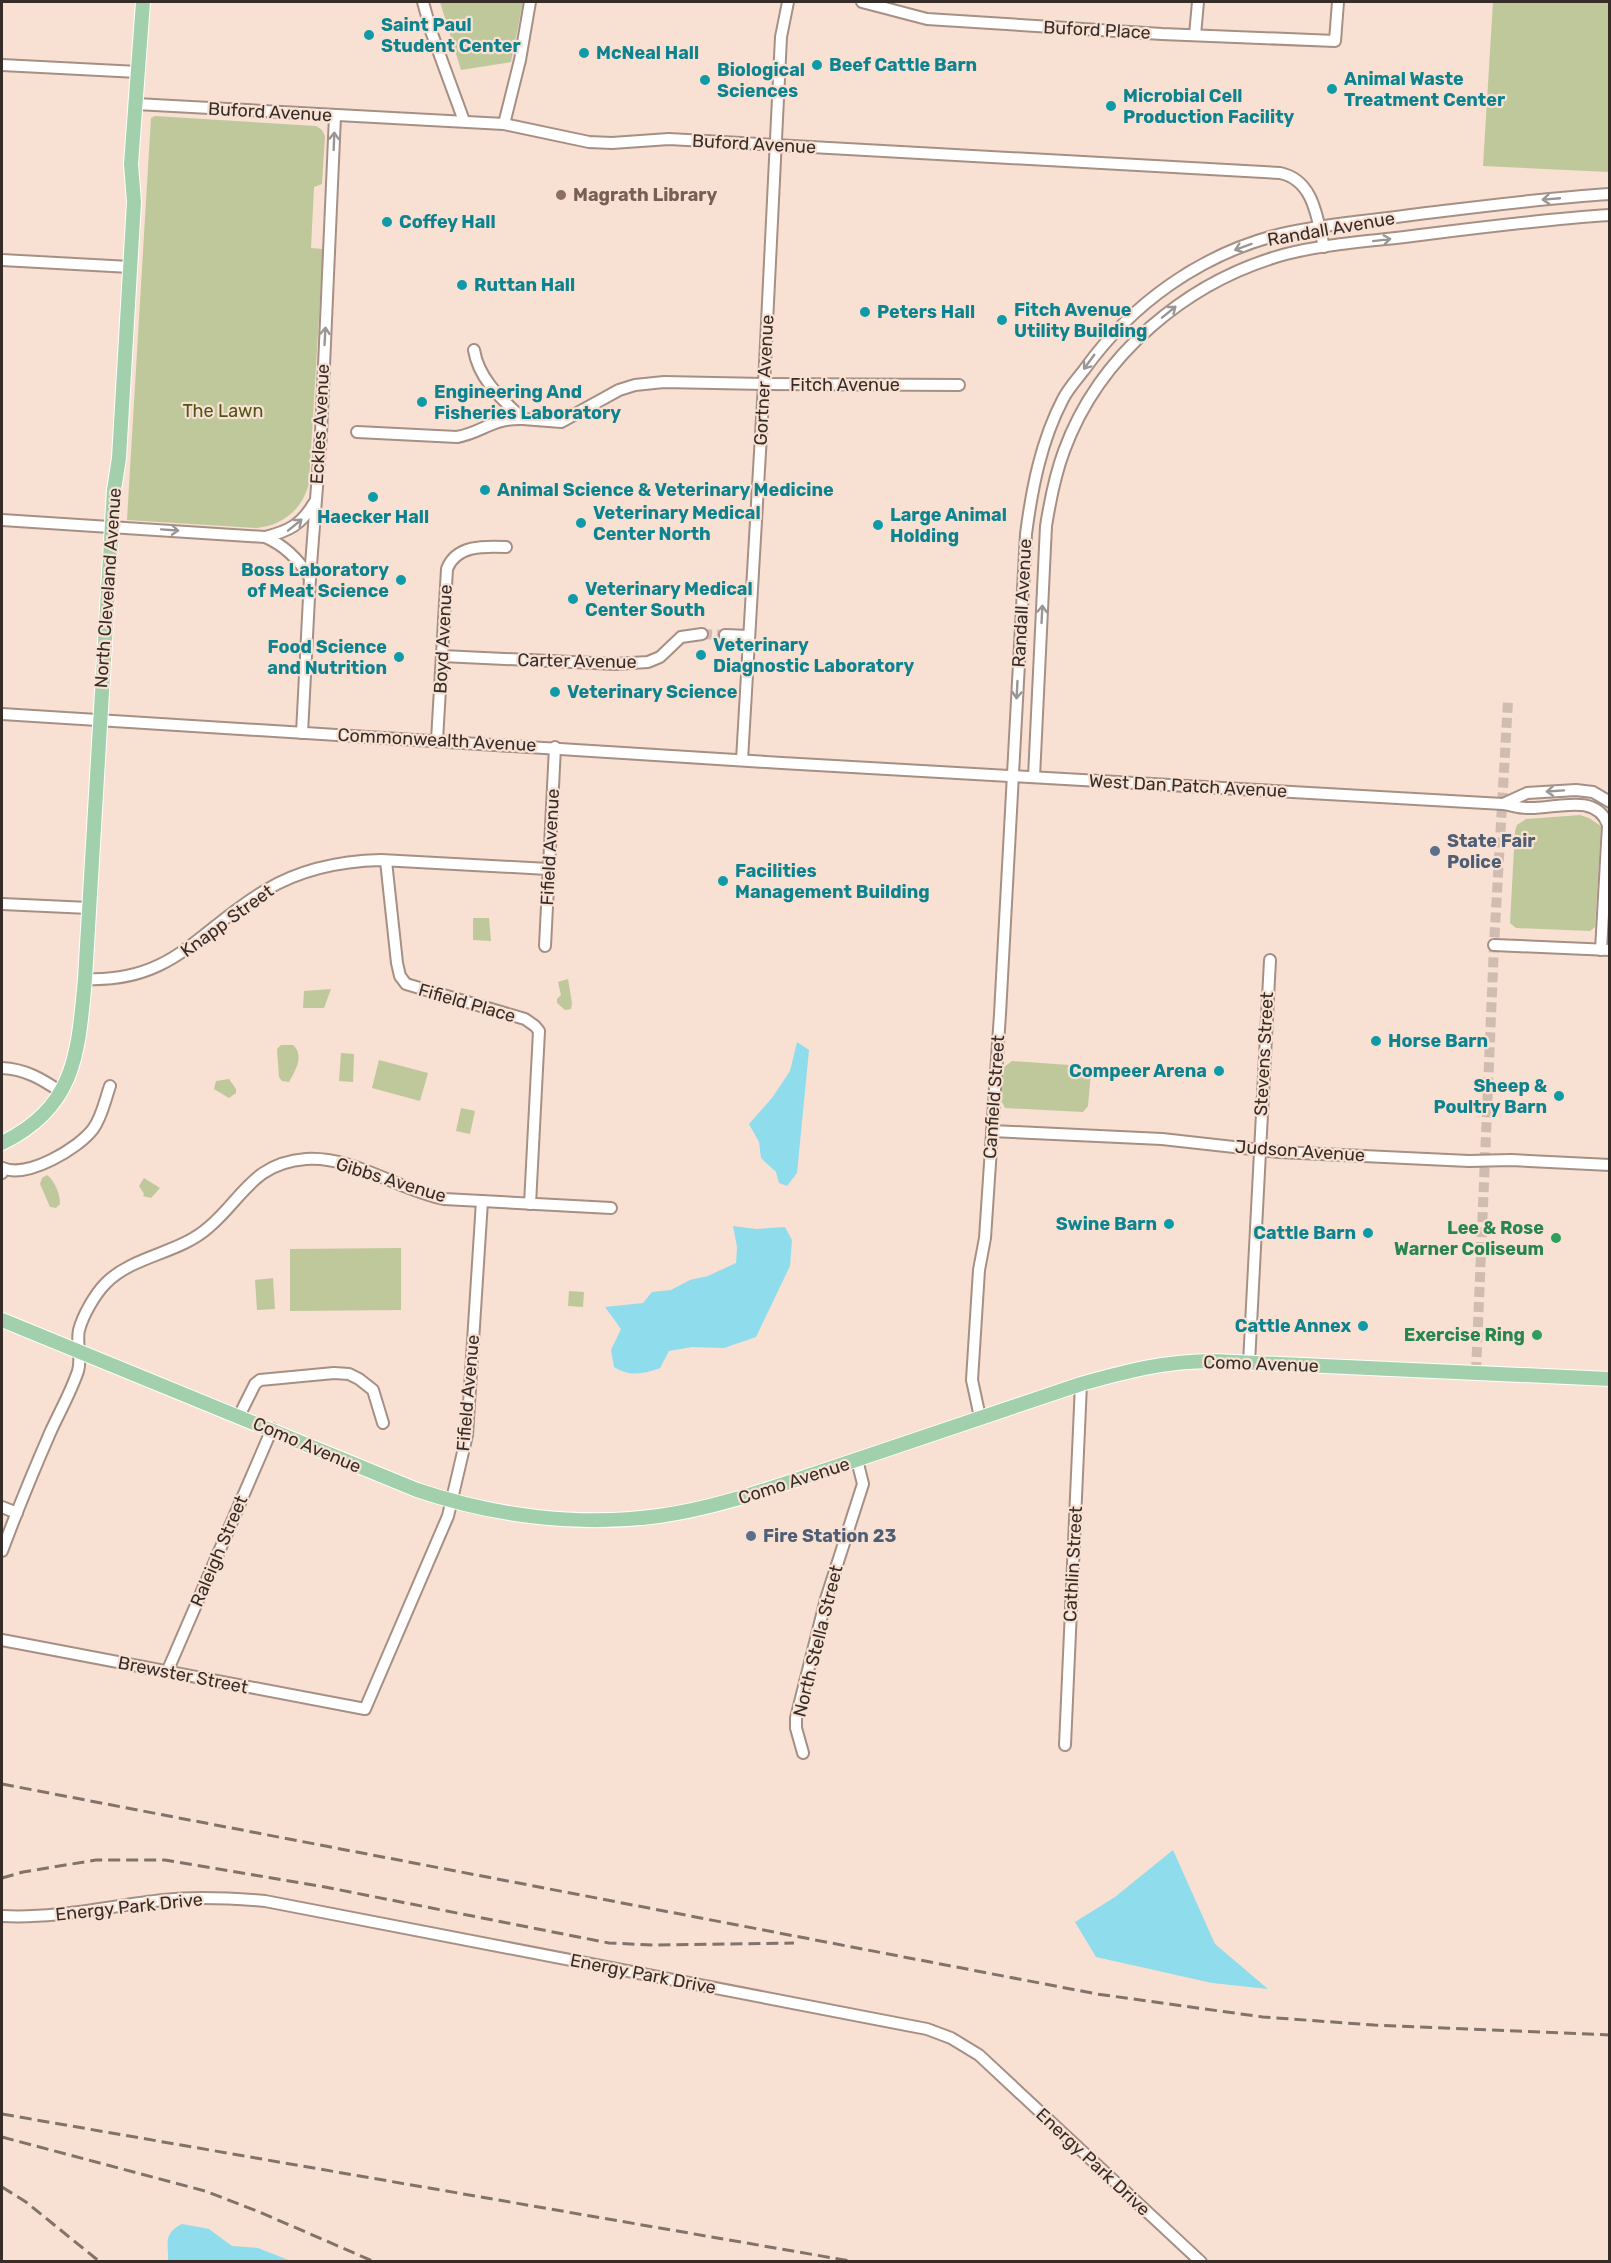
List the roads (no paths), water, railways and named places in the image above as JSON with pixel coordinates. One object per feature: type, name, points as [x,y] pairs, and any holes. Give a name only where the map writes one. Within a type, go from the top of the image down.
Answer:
[{"type":"main road","name":"North Cleveland Avenue","points":[[2,1143],[21,1134],[45,1112],[69,1078],[76,1056],[85,979],[111,526],[119,458],[134,202],[131,164],[143,2]]},
{"type":"main road","name":"Como Avenue","points":[[2,1320],[399,1484],[452,1501],[504,1513],[558,1519],[628,1519],[721,1504],[1081,1384],[1125,1371],[1170,1362],[1249,1363],[1610,1379]]},
{"type":"street","points":[[423,2],[431,31],[464,121]]},
{"type":"street","points":[[504,124],[520,60],[530,2]]},
{"type":"street","name":"Gortner Avenue","points":[[742,760],[781,37],[788,2]]},
{"type":"street","name":"Buford Place","points":[[862,2],[927,19],[1335,41],[1338,2]]},
{"type":"street","points":[[1195,35],[1198,2]]},
{"type":"street","points":[[2,65],[138,72]]},
{"type":"street","name":"Buford Avenue","points":[[136,104],[504,124],[589,142],[612,143],[669,139],[1280,173],[1291,175],[1305,188],[1324,247]]},
{"type":"street","name":"Eckles Avenue","points":[[302,733],[310,578],[321,434],[335,116]]},
{"type":"street","name":"Randall Avenue","points":[[1012,776],[1026,534],[1031,497],[1045,441],[1063,398],[1114,331],[1144,304],[1209,260],[1281,234],[1319,227],[1502,204],[1610,194]]},
{"type":"street","name":"Randall Avenue","points":[[1034,777],[1046,526],[1061,461],[1081,414],[1107,373],[1157,322],[1186,298],[1217,280],[1252,265],[1287,254],[1324,247],[1545,220],[1610,215]]},
{"type":"street","points":[[2,260],[130,267]]},
{"type":"street","points":[[474,350],[481,373],[495,392],[523,419]]},
{"type":"street","name":"Fitch Avenue","points":[[357,432],[457,437],[465,436],[501,420],[561,422],[619,390],[649,383],[680,381],[959,385]]},
{"type":"street","points":[[1053,422],[1073,431]]},
{"type":"street","points":[[2,520],[265,537],[286,532],[301,520],[316,499]]},
{"type":"street","points":[[265,537],[291,554],[310,578]]},
{"type":"street","name":"Boyd Avenue","points":[[437,740],[447,569],[450,562],[457,556],[481,546],[506,547]]},
{"type":"street","name":"Carter Avenue","points":[[442,656],[615,664],[648,662],[660,657],[681,637],[702,634]]},
{"type":"street","points":[[725,635],[749,636]]},
{"type":"street","name":"Commonwealth Avenue","points":[[2,714],[742,760],[873,766]]},
{"type":"street","name":"Fifield Avenue","points":[[545,946],[555,747]]},
{"type":"street","name":"West Dan Patch Avenue","points":[[873,766],[1503,804],[1528,808],[1584,805],[1597,810],[1606,820],[1609,833],[1605,950]]},
{"type":"street","name":"Canfield Street","points":[[980,1417],[972,1380],[979,1270],[985,1238],[1012,776]]},
{"type":"street","name":"West Dan Patch Avenue","points":[[1503,804],[1527,793],[1576,790],[1593,792],[1608,801]]},
{"type":"street","name":"Knapp Street","points":[[85,979],[132,974],[169,961],[188,950],[248,901],[293,877],[342,863],[386,861],[548,869]]},
{"type":"street","name":"Fifield Place","points":[[386,861],[397,963],[400,976],[406,984],[525,1019],[535,1026],[539,1035],[530,1204]]},
{"type":"street","points":[[2,904],[89,908]]},
{"type":"street","points":[[1494,945],[1605,950]]},
{"type":"street","name":"Stevens Street","points":[[1249,1363],[1270,960]]},
{"type":"street","points":[[2,1068],[30,1073],[61,1092]]},
{"type":"street","points":[[2,1169],[18,1171],[34,1167],[67,1151],[81,1141],[94,1128],[99,1119],[110,1086]]},
{"type":"street","name":"Judson Avenue","points":[[992,1131],[1162,1139],[1259,1150],[1469,1161],[1511,1160],[1610,1165]]},
{"type":"street","name":"Gibbs Avenue","points":[[2,1551],[78,1371],[79,1330],[97,1294],[108,1281],[128,1268],[196,1237],[218,1219],[249,1183],[281,1164],[308,1159],[332,1161],[423,1194],[444,1199],[610,1208]]},
{"type":"street","name":"Fifield Avenue","points":[[365,1709],[448,1516],[452,1501],[467,1435],[482,1201]]},
{"type":"street","points":[[238,1416],[255,1384],[260,1380],[339,1372],[355,1376],[369,1386],[376,1396],[383,1423]]},
{"type":"street","name":"Cathlin Street","points":[[1065,1745],[1081,1384]]},
{"type":"street","name":"Raleigh Street","points":[[167,1672],[272,1430]]},
{"type":"street","name":"North Stella Street","points":[[803,1753],[796,1728],[796,1718],[826,1599],[863,1484],[857,1460]]},
{"type":"street","points":[[2,1507],[17,1513]]},
{"type":"street","name":"Brewster Street","points":[[2,1640],[365,1709]]},
{"type":"street","name":"Energy Park Drive","points":[[2,1916],[68,1914],[187,1898],[235,1898],[265,1901],[927,2030],[964,2045],[984,2059],[1201,2262]]},
{"type":"water","points":[[797,1042],[809,1050],[797,1173],[787,1186],[779,1183],[776,1172],[761,1158],[759,1142],[749,1124],[772,1098],[790,1071]]},
{"type":"water","points":[[733,1226],[756,1229],[785,1227],[792,1240],[790,1266],[756,1337],[724,1348],[692,1347],[669,1351],[660,1368],[648,1372],[637,1374],[614,1367],[611,1350],[621,1329],[605,1307],[643,1303],[652,1292],[671,1290],[690,1280],[708,1276],[736,1263],[737,1247]]},
{"type":"water","points":[[1173,1850],[1215,1944],[1268,1989],[1212,1983],[1096,1957],[1075,1922],[1115,1897]]},
{"type":"water","points":[[182,2224],[209,2229],[232,2246],[258,2248],[291,2261],[168,2261],[169,2236]]},
{"type":"tunnel","points":[[702,634],[725,635]]},
{"type":"tunnel","points":[[1476,1372],[1494,945],[1508,701]]},
{"type":"railway","points":[[2,1784],[1097,1994],[1263,2017],[1374,2025],[1610,2035]]},
{"type":"railway","points":[[2,1878],[23,1872],[96,1860],[165,1860],[325,1887],[609,1943],[653,1945],[794,1943]]},
{"type":"railway","points":[[2,2114],[856,2262]]},
{"type":"railway","points":[[2,2137],[205,2191],[375,2262]]},
{"type":"railway","points":[[2,2187],[26,2202],[100,2262]]},
{"type":"place","name":"Saint Paul Student Center","points":[[369,35]]},
{"type":"place","name":"McNeal Hall","points":[[584,53]]},
{"type":"place","name":"Beef Cattle Barn","points":[[817,65]]},
{"type":"place","name":"Biological Sciences","points":[[705,80]]},
{"type":"place","name":"Animal Waste Treatment Center","points":[[1332,89]]},
{"type":"place","name":"Microbial Cell Production Facility","points":[[1111,106]]},
{"type":"place","name":"Magrath Library","points":[[561,195]]},
{"type":"place","name":"Coffey Hall","points":[[387,222]]},
{"type":"place","name":"Ruttan Hall","points":[[462,285]]},
{"type":"place","name":"Peters Hall","points":[[865,312]]},
{"type":"place","name":"Fitch Avenue Utility Building","points":[[1002,320]]},
{"type":"place","name":"Engineering And Fisheries Laboratory","points":[[422,402]]},
{"type":"place","name":"Animal Science & Veterinary Medicine","points":[[485,490]]},
{"type":"place","name":"Haecker Hall","points":[[373,497]]},
{"type":"place","name":"Veterinary Medical Center North","points":[[581,523]]},
{"type":"place","name":"Large Animal Holding","points":[[878,525]]},
{"type":"place","name":"Boss Laboratory of Meat Science","points":[[401,580]]},
{"type":"place","name":"Veterinary Medical Center South","points":[[573,599]]},
{"type":"place","name":"Veterinary Diagnostic Laboratory","points":[[701,655]]},
{"type":"place","name":"Food Science and Nutrition","points":[[399,657]]},
{"type":"place","name":"Veterinary Science","points":[[555,692]]},
{"type":"place","name":"State Fair Police","points":[[1435,851]]},
{"type":"place","name":"Facilities Management Building","points":[[723,881]]},
{"type":"place","name":"Horse Barn","points":[[1376,1041]]},
{"type":"place","name":"Compeer Arena","points":[[1219,1071]]},
{"type":"place","name":"Sheep & Poultry Barn","points":[[1559,1096]]},
{"type":"place","name":"Swine Barn","points":[[1169,1224]]},
{"type":"place","name":"Cattle Barn","points":[[1368,1233]]},
{"type":"place","name":"Lee & Rose Warner Coliseum","points":[[1556,1238]]},
{"type":"place","name":"Cattle Annex","points":[[1363,1326]]},
{"type":"place","name":"Exercise Ring","points":[[1537,1335]]},
{"type":"place","name":"Fire Station 23","points":[[751,1536]]},
{"type":"park label","name":"The Lawn","points":[[223,411]]}]
